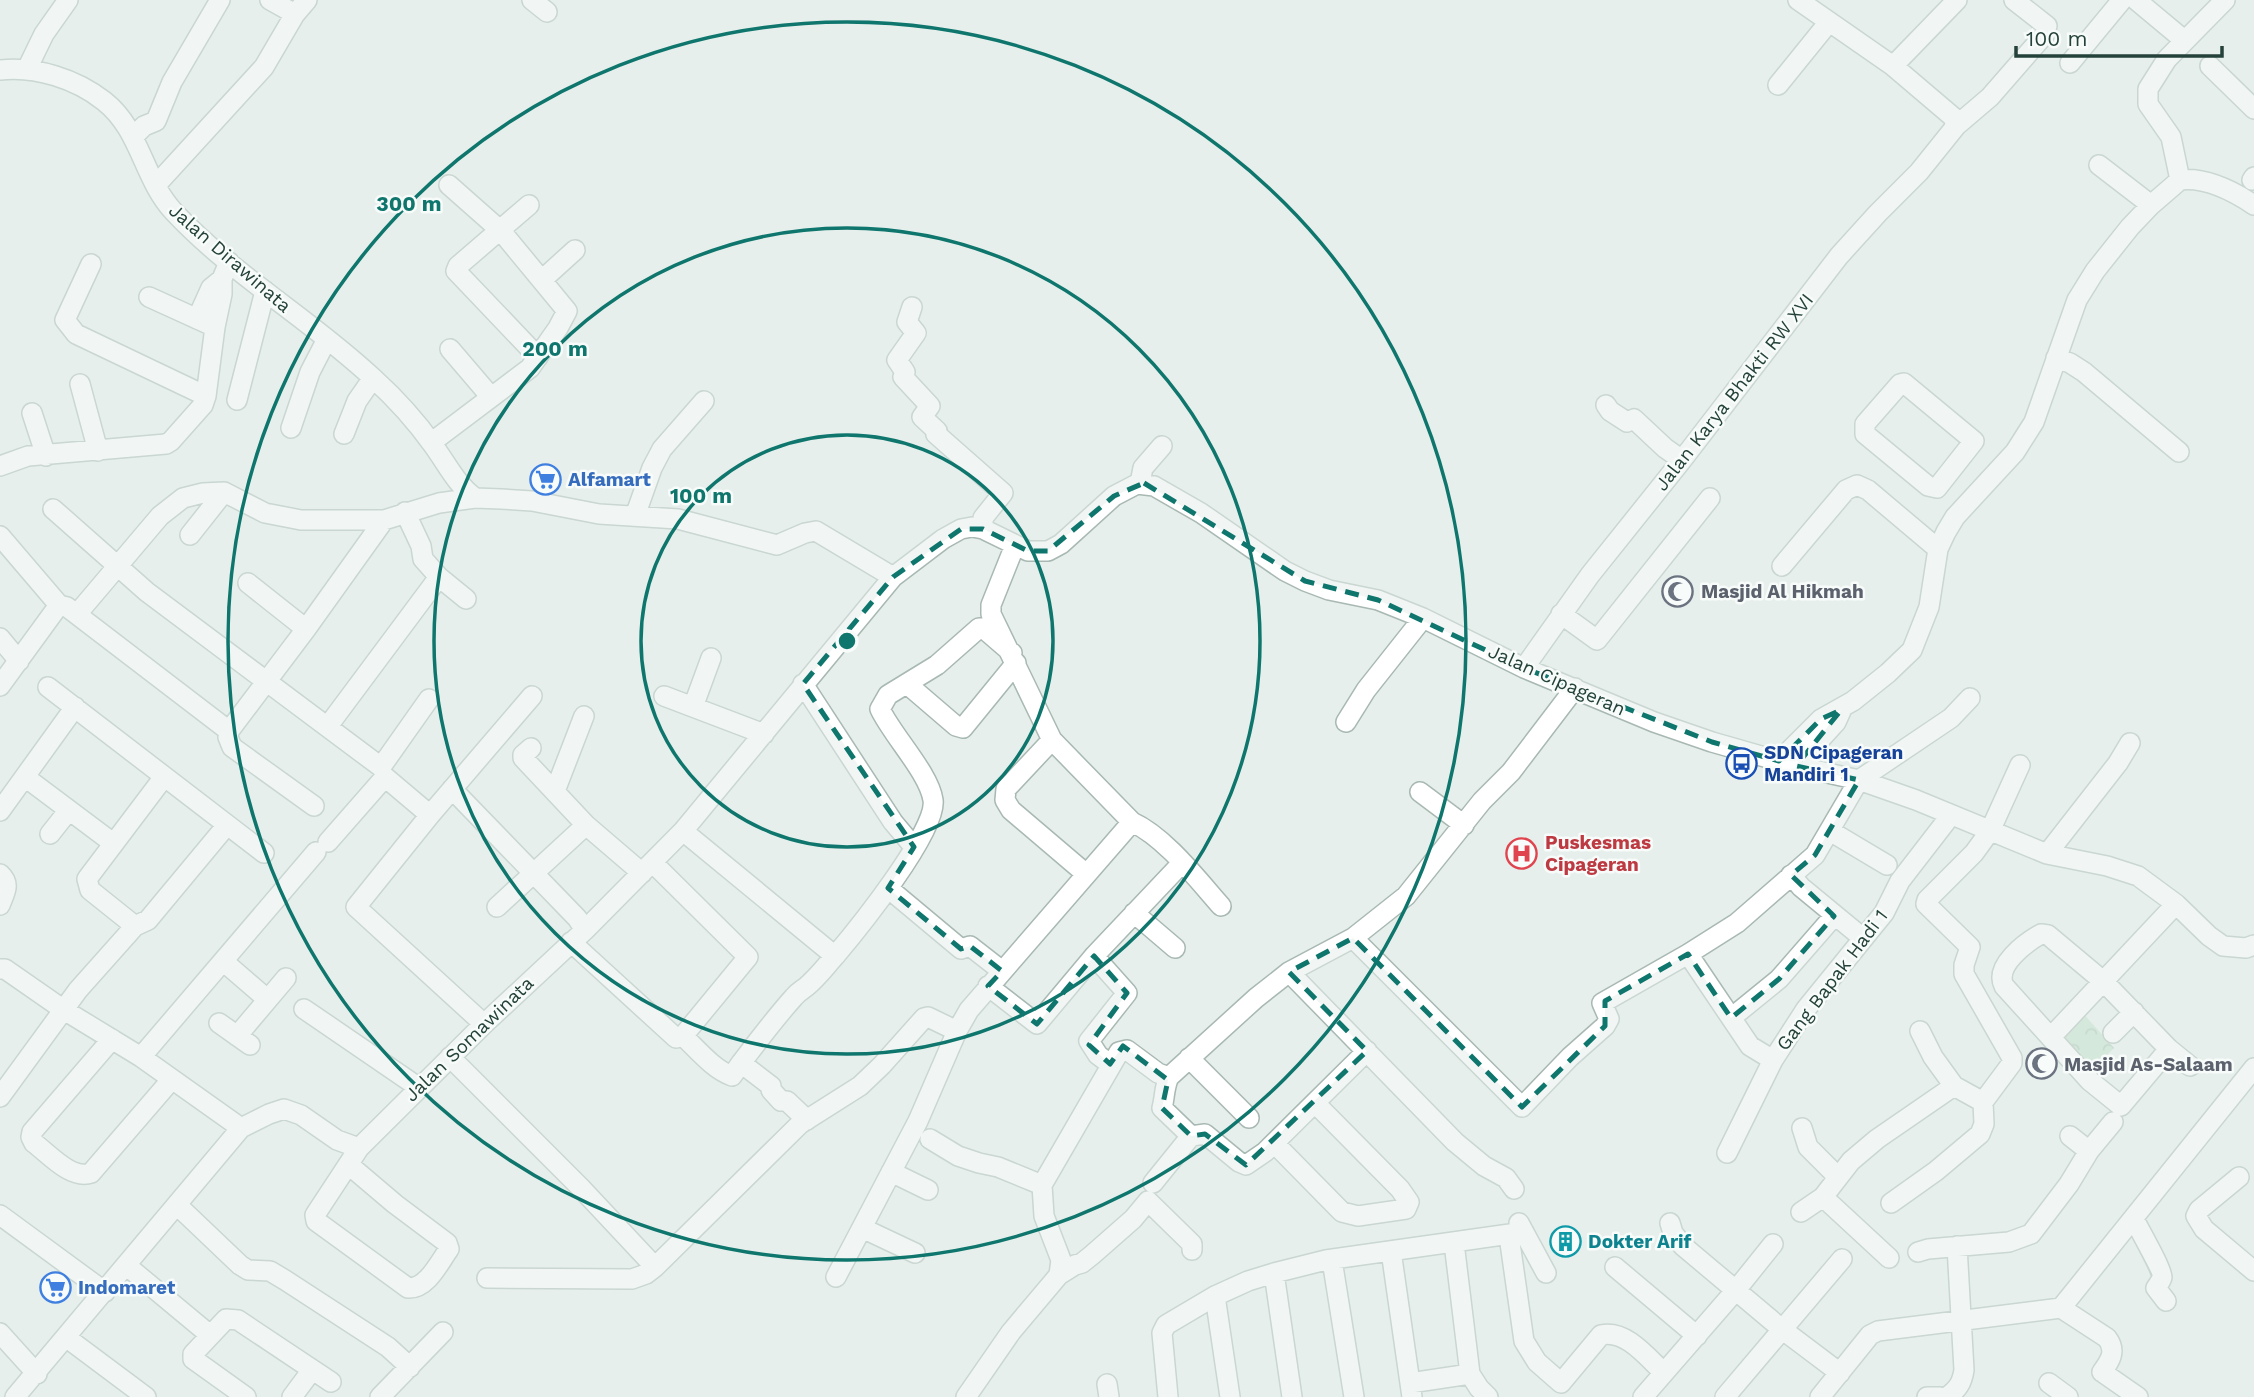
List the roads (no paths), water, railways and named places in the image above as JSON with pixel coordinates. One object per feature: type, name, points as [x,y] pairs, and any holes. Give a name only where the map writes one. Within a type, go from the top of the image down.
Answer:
[{"type":"street","points":[[134,136],[144,126],[156,121],[172,82],[220,0]]},
{"type":"street","points":[[156,186],[264,67],[301,7],[270,0]]},
{"type":"street","points":[[1798,0],[1893,66],[1953,117],[1956,126]]},
{"type":"street","points":[[1893,66],[1957,0]]},
{"type":"street","name":"Jalan Karya Bhakti RW XVI","points":[[1524,668],[1561,614],[1839,256],[1919,172],[1956,126],[1990,97],[2046,30],[2014,0]]},
{"type":"street","points":[[2180,180],[2171,137],[2148,104],[2148,89],[2167,59],[2225,0]]},
{"type":"street","points":[[2070,63],[2122,1],[2184,40]]},
{"type":"street","points":[[27,69],[62,2]]},
{"type":"street","points":[[1778,85],[1829,22]]},
{"type":"street","points":[[2210,66],[2254,109]]},
{"type":"street","name":"Jalan Dirawinata","points":[[0,70],[27,69],[69,82],[101,98],[114,109],[134,136],[156,186],[173,211],[225,271],[265,291],[373,378],[432,442],[455,479],[475,498]]},
{"type":"street","points":[[2099,165],[2151,205]]},
{"type":"street","points":[[1787,763],[1836,722],[1841,710],[1912,650],[1929,607],[1938,549],[1955,517],[2015,452],[2034,422],[2077,300],[2114,246],[2151,205],[2180,180],[2203,180],[2241,196],[2254,205]]},
{"type":"street","points":[[432,442],[530,368],[567,311],[543,279],[500,231],[449,185]]},
{"type":"street","points":[[529,205],[456,271],[538,357]]},
{"type":"street","points":[[543,279],[575,250]]},
{"type":"street","points":[[91,264],[65,320],[72,330],[109,351],[206,396]]},
{"type":"street","points":[[0,466],[21,457],[166,444],[171,441],[203,405],[206,396],[206,323],[222,294],[225,271]]},
{"type":"street","points":[[237,400],[265,291]]},
{"type":"street","points":[[149,297],[206,323]]},
{"type":"street","points":[[912,307],[907,322],[916,332],[897,360],[905,372],[902,377],[930,406],[922,417],[936,434],[1003,493],[983,518],[983,529]]},
{"type":"street","points":[[291,428],[310,372],[327,339]]},
{"type":"street","points":[[450,349],[491,397]]},
{"type":"street","points":[[2056,358],[2084,372],[2179,452]]},
{"type":"street","points":[[344,435],[357,401],[373,378]]},
{"type":"street","points":[[80,384],[98,451]]},
{"type":"street","points":[[1900,384],[1908,385],[1973,438],[1973,445],[1952,471],[1937,488],[1928,486],[1865,434],[1865,424],[1900,384]]},
{"type":"street","points":[[635,516],[658,455],[704,401]]},
{"type":"street","points":[[1606,405],[1610,411],[1628,422],[1634,419],[1682,460]]},
{"type":"street","points":[[32,413],[46,456]]},
{"type":"street","points":[[77,614],[160,516],[183,498],[203,493],[224,492],[277,517],[301,520],[384,520],[439,503],[475,498],[532,501],[599,514],[678,519],[777,545],[804,533],[816,531],[893,577],[953,532],[972,527],[983,529],[1028,551],[1048,551],[1061,544],[1114,496],[1140,483],[1143,468],[1162,446]]},
{"type":"street","points":[[1952,471],[1974,496]]},
{"type":"street","name":"Jalan Cipageran","points":[[1140,483],[1154,486],[1181,502],[1302,580],[1329,590],[1378,600],[1423,618],[1524,668],[1712,743],[1860,780],[2048,854],[2107,866],[2138,876],[2176,904],[2223,946],[2246,948],[2254,945]]},
{"type":"street","points":[[1782,566],[1846,490],[1857,485],[1868,489],[1938,549]]},
{"type":"street","points":[[190,535],[224,492]]},
{"type":"street","points":[[1561,614],[1597,640],[1710,498]]},
{"type":"street","points":[[53,509],[116,566],[381,767],[429,699]]},
{"type":"street","points":[[405,512],[421,546],[423,559],[439,577],[466,599]]},
{"type":"street","points":[[314,806],[232,747],[229,731],[384,520]]},
{"type":"street","points":[[0,536],[59,606],[67,607],[77,614],[229,731]]},
{"type":"street","points":[[1015,545],[991,605],[992,614],[1052,740],[1132,822],[1145,828],[1182,863],[1221,906]]},
{"type":"street","points":[[328,726],[439,577]]},
{"type":"street","name":"Jalan Somawinata","points":[[349,1165],[394,1204],[447,1243],[449,1249],[423,1285],[408,1288],[316,1221],[315,1215],[359,1148],[418,1087],[578,936],[683,831],[893,577]]},
{"type":"street","points":[[248,583],[306,629]]},
{"type":"street","points":[[0,686],[59,606]]},
{"type":"street","points":[[1346,722],[1366,690],[1423,618]]},
{"type":"street","points":[[683,1037],[719,1069],[732,1076],[792,999],[835,956],[888,888],[914,847],[934,805],[932,793],[880,709],[888,695],[937,666],[979,628],[983,628],[1014,658]]},
{"type":"street","points":[[0,638],[19,661]]},
{"type":"street","points":[[693,707],[711,658]]},
{"type":"street","points":[[907,684],[963,729],[1014,658]]},
{"type":"street","points":[[803,684],[893,822],[914,847]]},
{"type":"street","points":[[48,687],[264,853]]},
{"type":"street","points":[[1191,1136],[1162,1108],[1166,1094],[1164,1087],[1169,1077],[1289,972],[1353,938],[1406,896],[1482,801],[1511,772],[1576,688]]},
{"type":"street","points":[[484,1024],[356,908],[430,815],[532,696]]},
{"type":"street","points":[[664,696],[764,734]]},
{"type":"street","points":[[1353,938],[1522,1107],[1570,1057],[1605,1026],[1609,1019],[1602,1003],[1737,923],[1815,855],[1860,780],[1951,718],[1970,698]]},
{"type":"street","points":[[0,811],[75,708]]},
{"type":"street","points":[[555,791],[584,716]]},
{"type":"street","points":[[1052,740],[1006,789],[1005,800],[1011,810],[1085,873]]},
{"type":"street","points":[[2048,854],[2118,763],[2130,743]]},
{"type":"street","points":[[452,789],[534,873],[578,936],[655,1021],[676,1038],[683,1037],[748,957],[648,868],[586,825],[523,758],[531,748]]},
{"type":"street","points":[[1891,1203],[1936,1171],[1979,1134],[1984,1124],[1983,1101],[2009,1068],[2012,1058],[1964,974],[1970,947],[1926,904],[1990,831],[2020,765]]},
{"type":"street","points":[[24,777],[113,844]]},
{"type":"street","points":[[135,926],[90,890],[87,879],[164,777]]},
{"type":"street","points":[[141,1057],[385,777],[430,815]]},
{"type":"street","points":[[1420,792],[1464,825]]},
{"type":"street","points":[[50,834],[69,810]]},
{"type":"street","name":"Gang Bapak Hadi 1","points":[[1727,1153],[1764,1056],[1827,986],[1884,913],[1900,881],[1951,815]]},
{"type":"street","points":[[836,1277],[918,1121],[957,1031],[969,1010],[1085,873],[1132,822]]},
{"type":"street","points":[[0,1097],[108,955],[135,926],[148,920],[226,825]]},
{"type":"street","points":[[497,907],[586,825]]},
{"type":"street","points":[[683,831],[835,956]]},
{"type":"street","points":[[1830,831],[1887,865]]},
{"type":"street","points":[[988,986],[1037,1024],[1094,956],[1182,863]]},
{"type":"street","points":[[0,874],[8,886],[0,905]]},
{"type":"street","points":[[1791,875],[1801,887],[1858,934]]},
{"type":"street","points":[[888,888],[961,949],[970,946],[1002,971]]},
{"type":"street","points":[[2051,1037],[2176,904]]},
{"type":"street","points":[[1134,913],[1175,948]]},
{"type":"street","points":[[1731,1018],[1779,979],[1834,916]]},
{"type":"street","points":[[2117,1114],[2001,980],[2003,967],[2034,938],[2041,934],[2053,938],[2103,981],[2169,1049],[2190,1066]]},
{"type":"street","points":[[1688,954],[1731,1018],[1764,1056]]},
{"type":"street","points":[[1094,956],[1127,993],[1089,1041],[1098,1055],[1110,1064]]},
{"type":"street","points":[[223,961],[267,999]]},
{"type":"street","points":[[0,967],[141,1057],[241,1128]]},
{"type":"street","points":[[1289,972],[1455,1142],[1484,1166],[1506,1178],[1514,1189]]},
{"type":"street","points":[[219,1023],[244,1040],[267,999],[286,978]]},
{"type":"street","points":[[304,1009],[418,1087]]},
{"type":"street","points":[[2113,1033],[2134,1012]]},
{"type":"street","points":[[487,1278],[632,1279],[646,1274],[807,1120],[860,1086],[924,1018],[928,1017],[957,1031]]},
{"type":"street","points":[[1920,1031],[1933,1057],[1954,1086],[1983,1101]]},
{"type":"street","points":[[112,1039],[30,1137],[34,1143],[72,1171],[81,1175],[91,1173],[172,1079]]},
{"type":"street","points":[[1918,1252],[2009,1242],[2031,1234],[2069,1184],[2089,1151],[2169,1049]]},
{"type":"street","points":[[1059,1275],[1061,1260],[1044,1216],[1042,1185],[1119,1052],[1127,1050],[1158,1073],[1169,1077]]},
{"type":"street","points":[[1153,1183],[1191,1136],[1205,1134],[1245,1165],[1259,1157],[1367,1051]]},
{"type":"street","points":[[450,1057],[581,1188],[655,1267]]},
{"type":"street","points":[[1189,1058],[1249,1118]]},
{"type":"street","points":[[741,1063],[771,1086],[771,1090],[781,1101],[787,1101],[807,1120]]},
{"type":"street","points":[[2061,1308],[2254,1068]]},
{"type":"street","points":[[1801,1212],[1823,1197],[1837,1176],[1877,1139],[1954,1086]]},
{"type":"street","points":[[1274,1143],[1342,1212],[1358,1216],[1390,1213],[1409,1206],[1408,1199],[1400,1189],[1315,1103]]},
{"type":"street","points":[[22,1395],[216,1155],[241,1128],[269,1114],[284,1110],[300,1115],[337,1139],[359,1148]]},
{"type":"street","points":[[1802,1128],[1808,1147],[1837,1176]]},
{"type":"street","points":[[2070,1136],[2089,1151]]},
{"type":"street","points":[[930,1139],[958,1156],[998,1167],[1042,1185]]},
{"type":"street","points":[[891,1172],[928,1191]]},
{"type":"street","points":[[2239,1177],[2199,1210],[2196,1216],[2204,1229],[2254,1271]]},
{"type":"street","points":[[1823,1197],[1889,1258]]},
{"type":"street","points":[[966,1397],[1011,1332],[1059,1275],[1092,1255],[1133,1219],[1148,1201],[1192,1244],[1192,1250]]},
{"type":"street","points":[[177,1205],[240,1265],[248,1270],[270,1272],[285,1280],[388,1347],[410,1367]]},
{"type":"street","points":[[0,1215],[105,1292]]},
{"type":"street","points":[[2134,1219],[2148,1250],[2162,1268],[2162,1278],[2156,1288],[2166,1301]]},
{"type":"street","points":[[1670,1223],[1673,1233],[1683,1246],[1783,1331],[1840,1373]]},
{"type":"street","points":[[862,1228],[915,1253]]},
{"type":"street","points":[[1168,1397],[1162,1334],[1166,1325],[1215,1296],[1274,1273],[1332,1260],[1454,1243],[1517,1230]]},
{"type":"street","points":[[1517,1230],[1546,1273]]},
{"type":"street","points":[[1517,1230],[1524,1341],[1537,1362],[1561,1382],[1601,1335],[1608,1333],[1620,1336],[1632,1344],[1664,1373]]},
{"type":"street","points":[[1391,1251],[1411,1390],[1477,1389],[1454,1243]]},
{"type":"street","points":[[1643,1397],[1773,1244]]},
{"type":"street","points":[[1947,1397],[1956,1391],[1962,1382],[1965,1370],[1957,1246]]},
{"type":"street","points":[[1725,1397],[1842,1259]]},
{"type":"street","points":[[1332,1260],[1354,1397]]},
{"type":"street","points":[[127,1266],[210,1335]]},
{"type":"street","points":[[1615,1267],[1697,1336]]},
{"type":"street","points":[[1274,1273],[1292,1397]]},
{"type":"street","points":[[1215,1296],[1230,1397]]},
{"type":"street","points":[[1820,1397],[1870,1335],[1878,1331],[2061,1308],[2107,1338],[2111,1344],[2111,1359],[2102,1372],[2138,1397]]},
{"type":"street","points":[[246,1397],[192,1359],[193,1354],[226,1319],[234,1319],[331,1382]]},
{"type":"street","points":[[380,1397],[443,1332]]},
{"type":"street","points":[[67,1338],[146,1397]]},
{"type":"street","points":[[4,1341],[37,1374]]},
{"type":"street","points":[[292,1397],[312,1370]]},
{"type":"street","points":[[2049,1383],[2068,1397]]},
{"type":"street","points":[[1927,1397],[1940,1397]]},
{"type":"place","name":"Alfamart","points":[[545,479]]},
{"type":"place","name":"Masjid Al Hikmah","points":[[1678,591]]},
{"type":"place","name":"SDN Cipageran Mandiri 1","points":[[1741,763]]},
{"type":"place","name":"Puskesmas Cipageran","points":[[1522,853]]},
{"type":"place","name":"Masjid As-Salaam","points":[[2041,1064]]},
{"type":"place","name":"Dokter Arif","points":[[1565,1241]]},
{"type":"place","name":"Indomaret","points":[[55,1287]]}]
